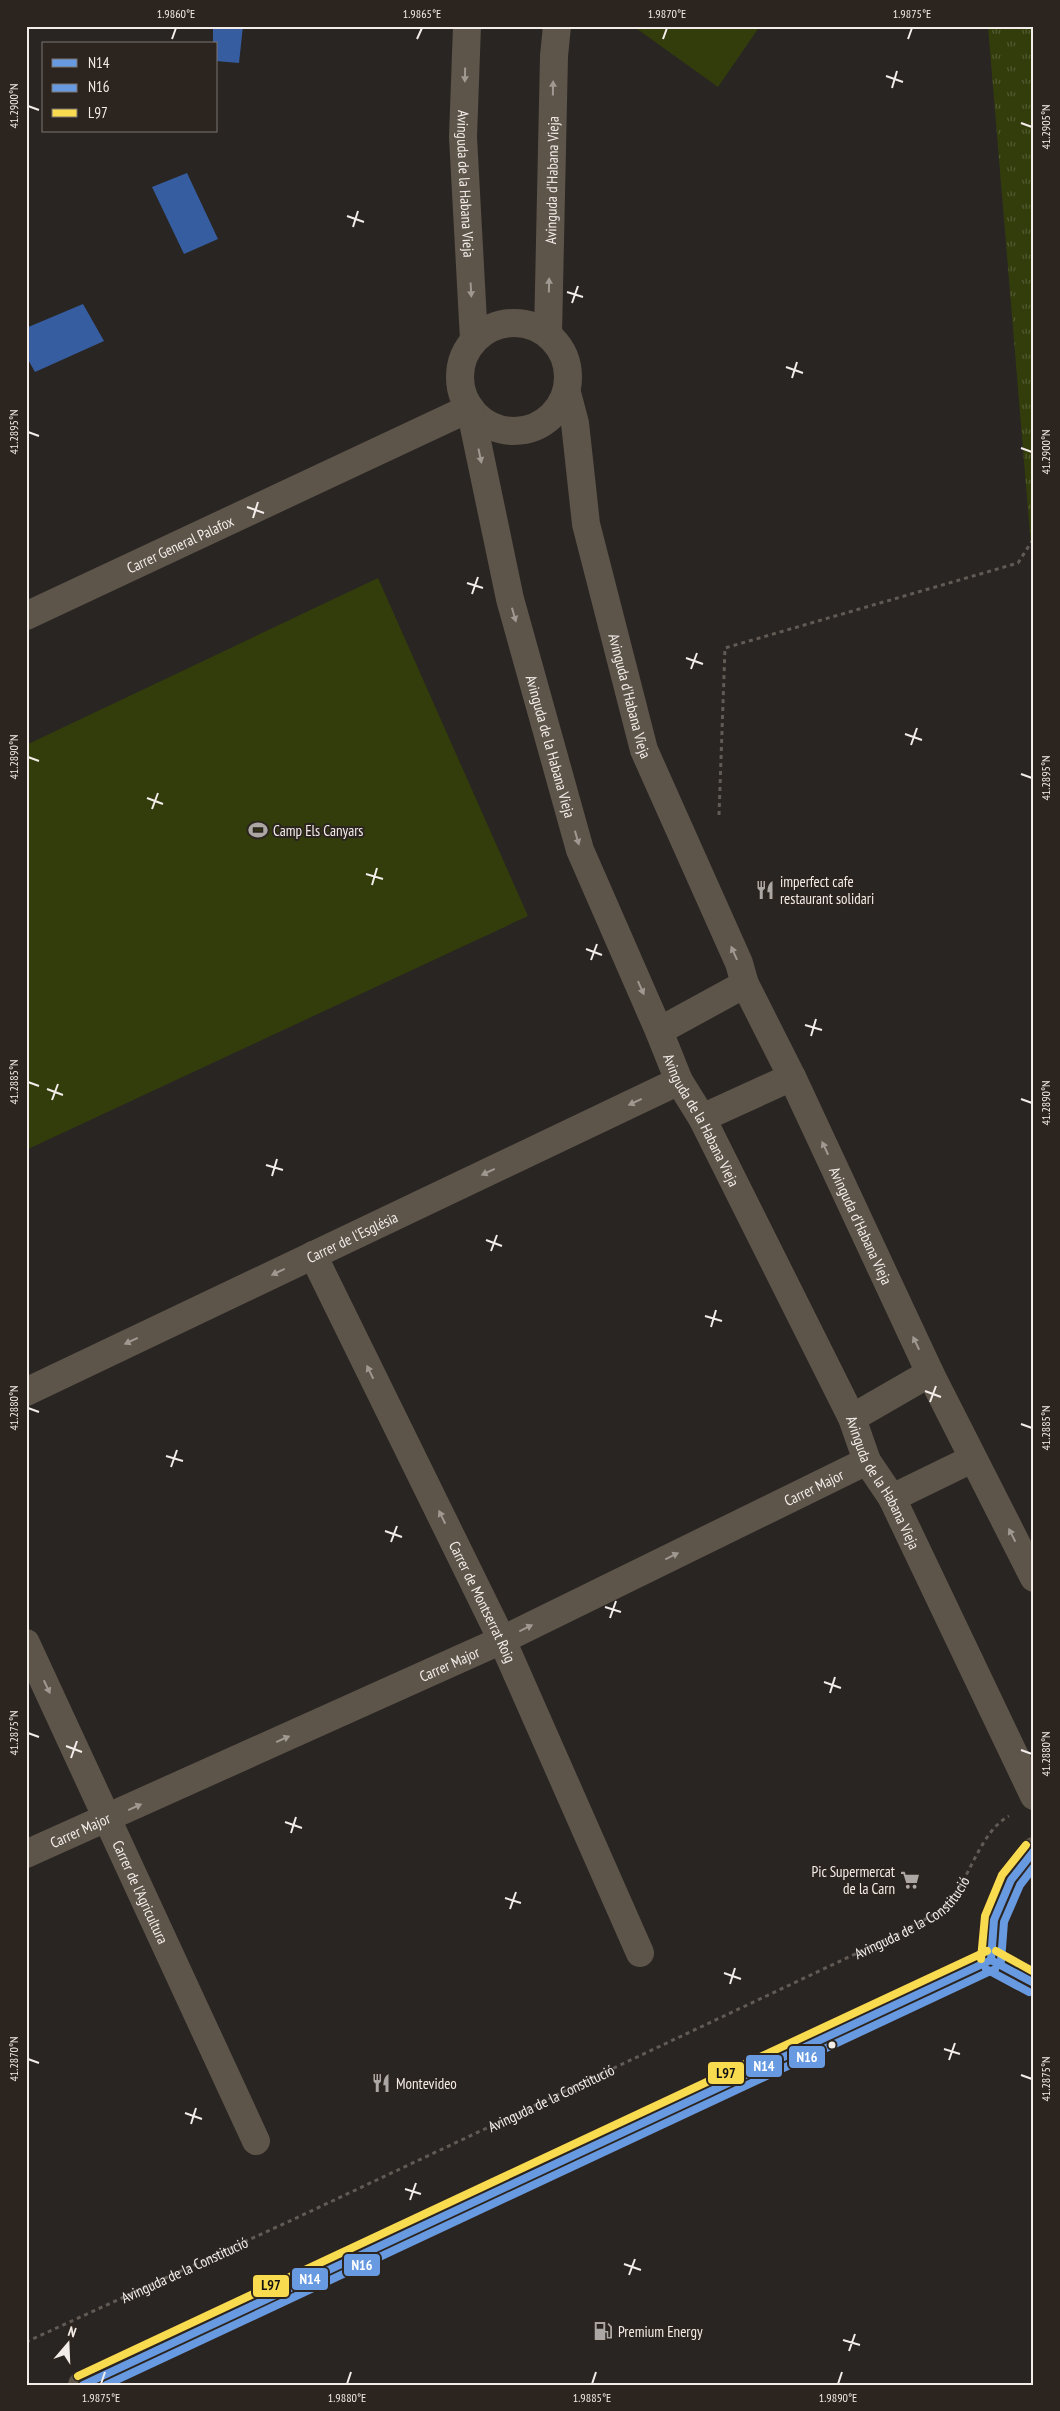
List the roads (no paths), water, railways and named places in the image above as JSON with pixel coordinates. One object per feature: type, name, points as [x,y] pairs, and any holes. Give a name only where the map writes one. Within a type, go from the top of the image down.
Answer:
[{"type":"street","name":"Avinguda de la Habana Vieja","points":[[467,26],[463,137],[474,340]]},
{"type":"street","name":"Avinguda d'Habana Vieja","points":[[548,334],[554,56],[557,26]]},
{"type":"street","points":[[509,323],[530,325],[548,334],[566,360],[567,393],[555,414],[534,428],[511,431],[488,425],[470,408],[460,386],[462,362],[474,340],[490,328],[509,323]]},
{"type":"street","name":"Avinguda d'Habana Vieja","points":[[567,393],[575,424],[586,524],[644,750],[739,963],[745,984],[792,1078],[930,1373],[1034,1578]]},
{"type":"street","name":"Avinguda de la Habana Vieja","points":[[470,408],[510,599],[580,850],[659,1030],[679,1081],[702,1118],[852,1418],[867,1460],[892,1498],[1026,1804]]},
{"type":"street","name":"Carrer General Palafox","points":[[26,616],[470,408]]},
{"type":"street","points":[[659,1030],[745,984]]},
{"type":"street","points":[[702,1118],[792,1078]]},
{"type":"street","name":"Carrer de l'Església","points":[[26,1392],[679,1081]]},
{"type":"street","name":"Carrer de Montserrat Roig","points":[[313,1255],[502,1640],[640,1953]]},
{"type":"street","points":[[852,1418],[930,1373]]},
{"type":"street","points":[[892,1498],[972,1459]]},
{"type":"street","name":"Carrer Major","points":[[26,1854],[108,1819],[502,1640],[867,1460]]},
{"type":"street","name":"Carrer de l'Agricultura","points":[[26,1643],[256,2141]]},
{"type":"street","points":[[991,1960],[994,1920],[1011,1880],[1034,1851]]},
{"type":"street","points":[[991,1960],[1034,1983]]},
{"type":"street","points":[[82,2385],[991,1960]]},
{"type":"water","points":[[213,26],[243,26],[239,63],[218,61],[218,42],[213,42]]},
{"type":"water","points":[[187,173],[218,239],[184,254],[152,187]]},
{"type":"water","points":[[83,304],[104,341],[35,372],[26,356],[26,328]]},
{"type":"place","name":"Camp Els Canyars","points":[[258,830]]},
{"type":"place","name":"imperfect cafe restaurant solidari","points":[[765,890]]},
{"type":"place","name":"Pic Supermercat de la Carn","points":[[910,1880]]},
{"type":"place","name":"Montevideo","points":[[381,2083]]},
{"type":"place","name":"Premium Energy","points":[[603,2331]]}]
